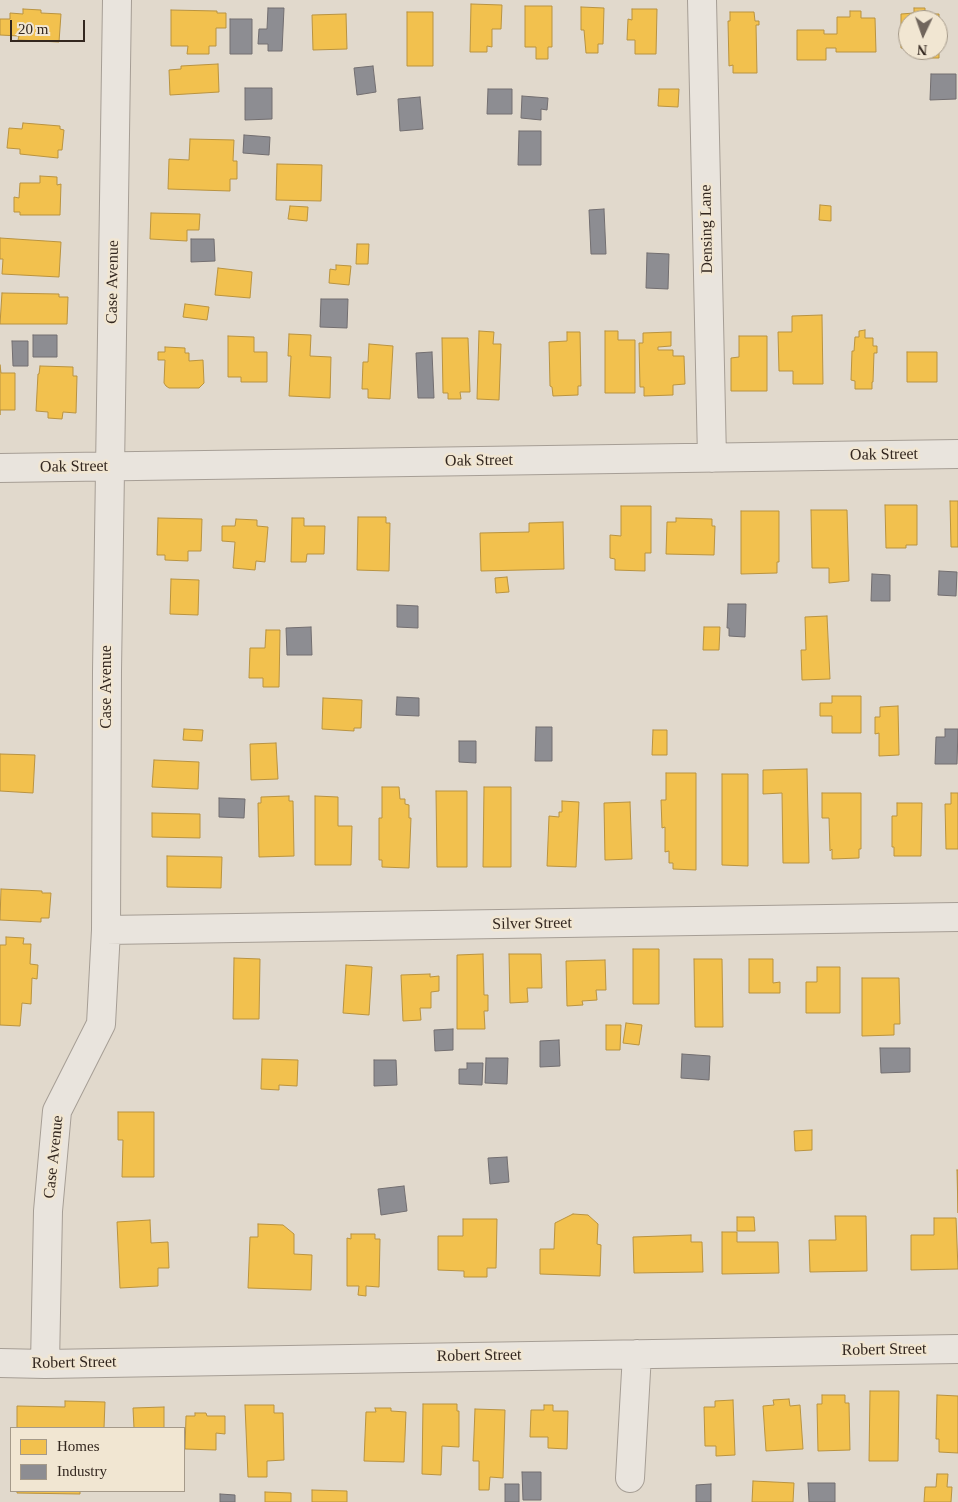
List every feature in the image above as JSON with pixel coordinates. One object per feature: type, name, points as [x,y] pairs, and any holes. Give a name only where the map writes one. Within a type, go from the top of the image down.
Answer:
[{"type":"street","name":"Case Avenue","points":[[45,1364],[48,1210],[57,1111],[101,1024],[106,930],[117,0]]},
{"type":"street","name":"Densing Lane","points":[[702,0],[712,458]]},
{"type":"street","name":"Oak Street","points":[[0,468],[958,454]]},
{"type":"street","name":"Silver Street","points":[[106,930],[958,917]]},
{"type":"street","name":"Robert Street","points":[[0,1363],[45,1364],[958,1349]]},
{"type":"street","points":[[630,1478],[637,1354]]},
{"type":"building: Homes","points":[[471,4],[502,5],[501,29],[492,29],[492,47],[487,46],[487,52],[470,52]]},
{"type":"building: Homes","points":[[525,6],[552,6],[552,47],[548,47],[548,59],[536,59],[536,47],[525,47]]},
{"type":"building: Homes","points":[[581,7],[604,8],[603,44],[598,44],[598,53],[586,53],[584,30],[581,30]]},
{"type":"building: Homes","points":[[914,8],[925,8],[925,10],[914,10]]},
{"type":"building: Homes","points":[[23,9],[41,10],[41,13],[61,14],[59,42],[18,40],[19,36],[0,35],[0,19],[10,19],[10,13],[23,14]]},
{"type":"building: Homes","points":[[632,9],[657,9],[656,54],[635,54],[635,40],[627,40],[628,19],[632,20]]},
{"type":"building: Homes","points":[[171,10],[217,11],[217,13],[226,13],[226,28],[216,28],[216,46],[209,46],[209,54],[187,54],[188,46],[171,46]]},
{"type":"building: Homes","points":[[850,11],[861,11],[861,18],[875,18],[876,52],[836,52],[836,48],[826,48],[826,60],[797,60],[797,30],[824,30],[824,34],[837,34],[837,17],[850,17]]},
{"type":"building: Homes","points":[[407,12],[433,12],[433,66],[407,66]]},
{"type":"building: Homes","points":[[730,12],[754,12],[755,21],[759,21],[759,25],[756,25],[757,73],[733,73],[733,65],[729,66],[728,21],[730,21]]},
{"type":"building: Homes","points":[[346,14],[347,49],[313,50],[312,15]]},
{"type":"building: Homes","points":[[218,64],[219,92],[170,95],[169,70],[181,69],[181,66]]},
{"type":"building: Homes","points":[[659,89],[679,89],[678,107],[658,106]]},
{"type":"building: Homes","points":[[23,123],[60,126],[60,129],[64,130],[62,150],[58,150],[58,158],[20,154],[20,149],[7,148],[9,128],[22,129]]},
{"type":"building: Homes","points":[[190,139],[234,140],[233,161],[237,161],[237,179],[230,179],[230,191],[168,189],[169,159],[189,160]]},
{"type":"building: Homes","points":[[277,164],[322,165],[321,201],[276,200]]},
{"type":"building: Homes","points":[[40,176],[57,177],[57,185],[61,184],[60,215],[20,215],[20,212],[14,212],[14,197],[19,198],[20,183],[40,183]]},
{"type":"building: Homes","points":[[820,205],[831,206],[831,221],[819,220]]},
{"type":"building: Homes","points":[[290,206],[308,207],[307,221],[288,219]]},
{"type":"building: Homes","points":[[151,213],[200,214],[199,230],[187,230],[187,241],[150,239]]},
{"type":"building: Homes","points":[[0,238],[61,242],[59,277],[2,274],[3,259],[0,259]]},
{"type":"building: Homes","points":[[357,244],[369,244],[368,264],[356,264]]},
{"type":"building: Homes","points":[[336,265],[351,266],[349,285],[329,283],[330,269],[336,270]]},
{"type":"building: Homes","points":[[218,268],[252,272],[250,298],[215,295]]},
{"type":"building: Homes","points":[[2,293],[59,294],[59,297],[68,297],[67,324],[0,324]]},
{"type":"building: Homes","points":[[185,304],[209,307],[207,320],[183,317]]},
{"type":"building: Homes","points":[[822,315],[823,384],[793,384],[793,371],[779,371],[778,332],[792,332],[792,316]]},
{"type":"building: Homes","points":[[865,330],[865,338],[873,338],[873,346],[877,346],[877,353],[874,353],[872,389],[855,389],[855,381],[851,380],[852,351],[854,351],[855,337],[859,337],[859,331]]},
{"type":"building: Homes","points":[[479,331],[494,332],[493,344],[501,344],[499,400],[477,399]]},
{"type":"building: Homes","points":[[605,331],[618,331],[618,340],[635,340],[635,393],[605,393]]},
{"type":"building: Homes","points":[[567,332],[580,332],[581,386],[578,386],[578,395],[553,396],[552,387],[550,386],[549,342],[567,341]]},
{"type":"building: Homes","points":[[671,332],[671,346],[658,347],[658,350],[673,350],[673,356],[684,356],[685,384],[673,385],[673,395],[644,396],[644,387],[640,387],[639,343],[643,343],[643,333]]},
{"type":"building: Homes","points":[[289,334],[311,335],[310,356],[331,357],[330,398],[289,396],[291,356],[288,356]]},
{"type":"building: Homes","points":[[228,336],[254,337],[254,352],[267,352],[267,382],[241,382],[241,377],[228,377]]},
{"type":"building: Homes","points":[[739,336],[767,336],[767,391],[731,391],[731,358],[739,357]]},
{"type":"building: Homes","points":[[442,338],[468,338],[470,392],[460,392],[461,399],[448,399],[448,393],[443,393]]},
{"type":"building: Homes","points":[[369,344],[393,346],[390,399],[368,398],[368,389],[362,389],[363,362],[368,362]]},
{"type":"building: Homes","points":[[165,347],[185,348],[185,353],[189,353],[189,361],[203,360],[204,383],[199,388],[169,388],[166,386],[164,383],[165,360],[158,360],[158,352],[165,352]]},
{"type":"building: Homes","points":[[907,352],[937,352],[937,382],[907,382]]},
{"type":"building: Homes","points":[[0,365],[1,373],[15,373],[15,410],[0,410]]},
{"type":"building: Homes","points":[[40,366],[73,367],[73,376],[77,376],[76,413],[63,412],[62,419],[48,418],[48,412],[36,411]]},
{"type":"building: Homes","points":[[950,501],[958,501],[958,547],[951,547]]},
{"type":"building: Homes","points":[[885,505],[917,505],[917,545],[906,545],[906,548],[886,548]]},
{"type":"building: Homes","points":[[621,506],[651,506],[651,553],[645,553],[645,571],[615,570],[615,559],[610,558],[610,535],[621,536]]},
{"type":"building: Homes","points":[[811,510],[847,510],[849,581],[829,583],[829,568],[812,568]]},
{"type":"building: Homes","points":[[741,511],[779,511],[779,562],[777,562],[777,573],[741,574]]},
{"type":"building: Homes","points":[[358,517],[386,517],[386,523],[390,523],[389,571],[357,570]]},
{"type":"building: Homes","points":[[158,518],[202,519],[201,551],[188,551],[188,561],[165,560],[165,555],[157,555]]},
{"type":"building: Homes","points":[[292,518],[304,518],[304,526],[325,526],[324,554],[307,554],[306,562],[291,562]]},
{"type":"building: Homes","points":[[676,518],[712,519],[712,526],[715,526],[714,555],[666,554],[667,522],[676,522]]},
{"type":"building: Homes","points":[[236,519],[257,520],[257,526],[268,527],[265,562],[256,561],[255,570],[233,568],[235,542],[222,541],[222,526],[235,526]]},
{"type":"building: Homes","points":[[563,522],[564,569],[481,571],[480,533],[529,532],[529,523]]},
{"type":"building: Homes","points":[[507,577],[509,592],[496,593],[495,578]]},
{"type":"building: Homes","points":[[171,579],[199,580],[198,615],[170,614]]},
{"type":"building: Homes","points":[[827,616],[830,679],[802,680],[801,650],[806,650],[805,617]]},
{"type":"building: Homes","points":[[704,627],[720,627],[719,650],[703,650]]},
{"type":"building: Homes","points":[[266,630],[280,630],[279,687],[263,687],[263,678],[249,678],[250,648],[265,648]]},
{"type":"building: Homes","points":[[832,696],[861,696],[861,733],[832,733],[832,716],[820,716],[820,703],[832,703]]},
{"type":"building: Homes","points":[[323,698],[362,700],[361,728],[354,728],[354,731],[322,729]]},
{"type":"building: Homes","points":[[898,706],[899,755],[879,756],[879,733],[875,734],[875,717],[880,717],[880,707]]},
{"type":"building: Homes","points":[[184,729],[203,730],[202,741],[183,740]]},
{"type":"building: Homes","points":[[653,730],[667,730],[667,755],[652,755]]},
{"type":"building: Homes","points":[[276,743],[278,779],[251,780],[250,744]]},
{"type":"building: Homes","points":[[0,754],[35,755],[33,793],[0,791]]},
{"type":"building: Homes","points":[[154,760],[199,762],[198,789],[152,787]]},
{"type":"building: Homes","points":[[807,769],[809,863],[783,863],[782,793],[763,794],[763,770]]},
{"type":"building: Homes","points":[[666,773],[696,773],[696,870],[673,869],[673,863],[669,863],[669,851],[665,852],[665,827],[662,828],[661,800],[666,800]]},
{"type":"building: Homes","points":[[722,774],[748,774],[748,866],[722,865]]},
{"type":"building: Homes","points":[[382,787],[399,787],[400,799],[405,799],[405,804],[409,805],[409,818],[411,818],[409,868],[382,867],[382,860],[379,860],[379,818],[382,818]]},
{"type":"building: Homes","points":[[484,787],[511,787],[511,867],[483,867]]},
{"type":"building: Homes","points":[[436,791],[467,791],[467,867],[437,867]]},
{"type":"building: Homes","points":[[822,793],[861,793],[861,849],[859,849],[859,858],[832,859],[829,818],[822,818]]},
{"type":"building: Homes","points":[[951,793],[958,793],[958,849],[946,849],[945,804],[951,804]]},
{"type":"building: Homes","points":[[289,796],[289,801],[293,801],[294,856],[259,857],[258,803],[261,803],[261,797]]},
{"type":"building: Homes","points":[[315,796],[338,797],[338,826],[352,826],[351,865],[315,865]]},
{"type":"building: Homes","points":[[562,801],[579,802],[576,867],[547,866],[549,816],[559,817],[559,812],[562,812]]},
{"type":"building: Homes","points":[[630,802],[632,859],[605,860],[604,803]]},
{"type":"building: Homes","points":[[897,803],[922,803],[921,856],[894,856],[894,847],[892,847],[892,816],[897,816]]},
{"type":"building: Homes","points":[[152,813],[200,814],[200,838],[152,837]]},
{"type":"building: Homes","points":[[167,856],[222,857],[221,888],[167,887]]},
{"type":"building: Homes","points":[[1,889],[51,893],[49,918],[41,918],[41,922],[0,920]]},
{"type":"building: Homes","points":[[6,937],[24,938],[23,944],[31,944],[30,964],[38,965],[37,979],[32,978],[31,1004],[22,1003],[20,1026],[0,1025],[0,945],[6,945]]},
{"type":"building: Homes","points":[[633,949],[659,949],[659,1004],[633,1004]]},
{"type":"building: Homes","points":[[483,954],[484,995],[488,995],[488,1011],[484,1011],[485,1029],[457,1029],[457,955]]},
{"type":"building: Homes","points":[[509,954],[541,954],[542,988],[527,988],[528,1002],[510,1003]]},
{"type":"building: Homes","points":[[234,958],[260,959],[259,1019],[233,1019]]},
{"type":"building: Homes","points":[[694,959],[722,959],[723,1027],[695,1027]]},
{"type":"building: Homes","points":[[749,959],[773,959],[773,983],[780,982],[780,993],[749,993]]},
{"type":"building: Homes","points":[[605,960],[606,990],[596,990],[597,1000],[582,1001],[583,1005],[567,1006],[566,961]]},
{"type":"building: Homes","points":[[346,965],[372,967],[369,1015],[343,1013]]},
{"type":"building: Homes","points":[[817,967],[840,967],[840,1013],[806,1013],[806,982],[817,982]]},
{"type":"building: Homes","points":[[430,974],[430,977],[439,976],[439,991],[431,992],[431,1008],[420,1008],[421,1020],[403,1021],[401,975]]},
{"type":"building: Homes","points":[[862,978],[899,978],[900,1024],[894,1024],[894,1035],[862,1036]]},
{"type":"building: Homes","points":[[626,1023],[642,1025],[639,1045],[623,1043]]},
{"type":"building: Homes","points":[[606,1025],[621,1025],[620,1050],[606,1050]]},
{"type":"building: Homes","points":[[262,1059],[298,1060],[297,1086],[279,1085],[279,1090],[261,1089]]},
{"type":"building: Homes","points":[[118,1112],[154,1112],[154,1177],[122,1177],[123,1140],[118,1140]]},
{"type":"building: Homes","points":[[812,1130],[812,1150],[795,1151],[794,1131]]},
{"type":"building: Homes","points":[[957,1170],[958,1170],[958,1213]]},
{"type":"building: Homes","points":[[573,1214],[588,1215],[598,1224],[597,1244],[601,1245],[600,1276],[540,1274],[540,1249],[554,1249],[555,1223]]},
{"type":"building: Homes","points":[[835,1216],[866,1216],[867,1271],[810,1272],[809,1240],[836,1240]]},
{"type":"building: Homes","points":[[737,1217],[754,1217],[755,1231],[737,1231]]},
{"type":"building: Homes","points":[[934,1218],[956,1218],[958,1269],[911,1270],[911,1235],[934,1235]]},
{"type":"building: Homes","points":[[463,1219],[497,1219],[496,1268],[487,1268],[487,1277],[464,1277],[464,1271],[438,1270],[438,1236],[463,1236]]},
{"type":"building: Homes","points":[[150,1220],[151,1243],[168,1242],[169,1268],[158,1268],[158,1286],[120,1288],[117,1222]]},
{"type":"building: Homes","points":[[258,1224],[283,1225],[294,1234],[294,1254],[312,1255],[311,1290],[248,1288],[250,1237],[258,1237]]},
{"type":"building: Homes","points":[[722,1232],[737,1232],[737,1242],[778,1242],[779,1273],[722,1274]]},
{"type":"building: Homes","points":[[351,1234],[375,1234],[375,1239],[380,1239],[379,1287],[366,1286],[366,1296],[358,1295],[359,1286],[347,1286],[347,1238],[351,1239]]},
{"type":"building: Homes","points":[[691,1235],[691,1242],[702,1242],[703,1272],[634,1273],[633,1237]]},
{"type":"building: Homes","points":[[870,1391],[899,1391],[898,1461],[869,1461]]},
{"type":"building: Homes","points":[[822,1395],[845,1395],[845,1403],[849,1403],[850,1450],[818,1451],[817,1404],[822,1404]]},
{"type":"building: Homes","points":[[937,1395],[958,1396],[958,1453],[939,1452],[939,1439],[936,1439]]},
{"type":"building: Homes","points":[[789,1399],[790,1406],[800,1405],[803,1449],[766,1451],[763,1406],[774,1405],[773,1400]]},
{"type":"building: Homes","points":[[733,1400],[735,1455],[716,1456],[716,1446],[705,1446],[704,1407],[715,1407],[715,1401]]},
{"type":"building: Homes","points":[[65,1401],[105,1402],[104,1427],[17,1427],[17,1406],[65,1407]]},
{"type":"building: Homes","points":[[423,1404],[457,1404],[457,1411],[459,1411],[459,1447],[442,1446],[441,1475],[422,1474]]},
{"type":"building: Homes","points":[[245,1405],[274,1405],[274,1413],[283,1413],[284,1460],[267,1461],[267,1477],[248,1477]]},
{"type":"building: Homes","points":[[544,1405],[553,1405],[553,1411],[568,1411],[567,1449],[548,1448],[548,1437],[530,1437],[531,1410],[544,1410]]},
{"type":"building: Homes","points":[[164,1407],[164,1427],[134,1427],[133,1408]]},
{"type":"building: Homes","points":[[375,1408],[391,1408],[391,1411],[406,1412],[404,1462],[364,1461],[366,1412],[376,1412]]},
{"type":"building: Homes","points":[[475,1409],[505,1410],[503,1478],[490,1477],[489,1490],[479,1490],[479,1461],[473,1461]]},
{"type":"building: Homes","points":[[195,1413],[206,1413],[207,1416],[225,1416],[225,1434],[216,1433],[216,1450],[185,1449],[186,1416],[195,1416]]},
{"type":"building: Homes","points":[[937,1474],[948,1474],[947,1487],[952,1487],[951,1502],[924,1502],[925,1487],[936,1487]]},
{"type":"building: Homes","points":[[753,1481],[794,1483],[793,1502],[752,1502]]},
{"type":"building: Homes","points":[[312,1490],[347,1491],[347,1502],[312,1502]]},
{"type":"building: Homes","points":[[80,1492],[80,1494],[17,1493]]},
{"type":"building: Homes","points":[[265,1492],[291,1493],[291,1502],[265,1502]]},
{"type":"building: Industry","points":[[268,8],[284,8],[282,51],[268,51],[268,44],[258,44],[259,29],[267,29]]},
{"type":"building: Industry","points":[[230,19],[252,19],[252,54],[230,54]]},
{"type":"building: Industry","points":[[373,66],[376,92],[357,95],[354,68]]},
{"type":"building: Industry","points":[[931,74],[956,74],[956,99],[930,100]]},
{"type":"building: Industry","points":[[245,88],[272,88],[272,119],[245,120]]},
{"type":"building: Industry","points":[[488,89],[512,89],[512,114],[487,114]]},
{"type":"building: Industry","points":[[522,96],[548,98],[547,110],[541,109],[541,120],[521,118]]},
{"type":"building: Industry","points":[[420,97],[423,129],[400,131],[398,99]]},
{"type":"building: Industry","points":[[519,131],[541,131],[541,165],[518,165]]},
{"type":"building: Industry","points":[[244,135],[270,137],[269,155],[243,153]]},
{"type":"building: Industry","points":[[604,209],[606,254],[591,254],[589,210]]},
{"type":"building: Industry","points":[[191,239],[214,239],[215,261],[191,262]]},
{"type":"building: Industry","points":[[647,253],[669,254],[668,289],[646,288]]},
{"type":"building: Industry","points":[[321,299],[348,299],[347,328],[320,327]]},
{"type":"building: Industry","points":[[33,335],[57,335],[57,357],[33,357]]},
{"type":"building: Industry","points":[[12,341],[28,341],[28,366],[13,366]]},
{"type":"building: Industry","points":[[432,352],[434,398],[418,398],[416,353]]},
{"type":"building: Industry","points":[[939,571],[957,572],[956,596],[938,595]]},
{"type":"building: Industry","points":[[872,574],[890,575],[890,601],[871,601]]},
{"type":"building: Industry","points":[[728,604],[746,604],[745,637],[729,636],[729,628],[727,628]]},
{"type":"building: Industry","points":[[397,605],[418,606],[418,628],[397,627]]},
{"type":"building: Industry","points":[[311,627],[312,655],[287,655],[286,628]]},
{"type":"building: Industry","points":[[397,697],[419,698],[419,716],[396,715]]},
{"type":"building: Industry","points":[[536,727],[552,727],[552,761],[535,761]]},
{"type":"building: Industry","points":[[945,729],[958,729],[957,764],[935,764],[936,737],[945,737]]},
{"type":"building: Industry","points":[[459,741],[476,741],[476,763],[459,762]]},
{"type":"building: Industry","points":[[219,798],[245,799],[244,818],[219,817]]},
{"type":"building: Industry","points":[[453,1029],[453,1050],[435,1051],[434,1030]]},
{"type":"building: Industry","points":[[559,1040],[560,1066],[540,1067],[540,1041]]},
{"type":"building: Industry","points":[[880,1048],[910,1048],[910,1072],[881,1073]]},
{"type":"building: Industry","points":[[682,1054],[710,1056],[709,1080],[681,1078]]},
{"type":"building: Industry","points":[[486,1058],[508,1058],[507,1084],[485,1083]]},
{"type":"building: Industry","points":[[374,1060],[396,1060],[397,1085],[374,1086]]},
{"type":"building: Industry","points":[[467,1063],[483,1063],[482,1085],[459,1084],[459,1069],[467,1069]]},
{"type":"building: Industry","points":[[507,1157],[509,1182],[490,1184],[488,1158]]},
{"type":"building: Industry","points":[[404,1186],[407,1211],[381,1215],[378,1189]]},
{"type":"building: Industry","points":[[522,1472],[541,1472],[541,1500],[523,1500]]},
{"type":"building: Industry","points":[[808,1483],[835,1483],[835,1502],[809,1502]]},
{"type":"building: Industry","points":[[505,1484],[519,1484],[519,1502],[505,1502]]},
{"type":"building: Industry","points":[[711,1484],[711,1502],[696,1502],[696,1485]]},
{"type":"building: Industry","points":[[220,1494],[235,1495],[235,1502],[220,1502]]}]
